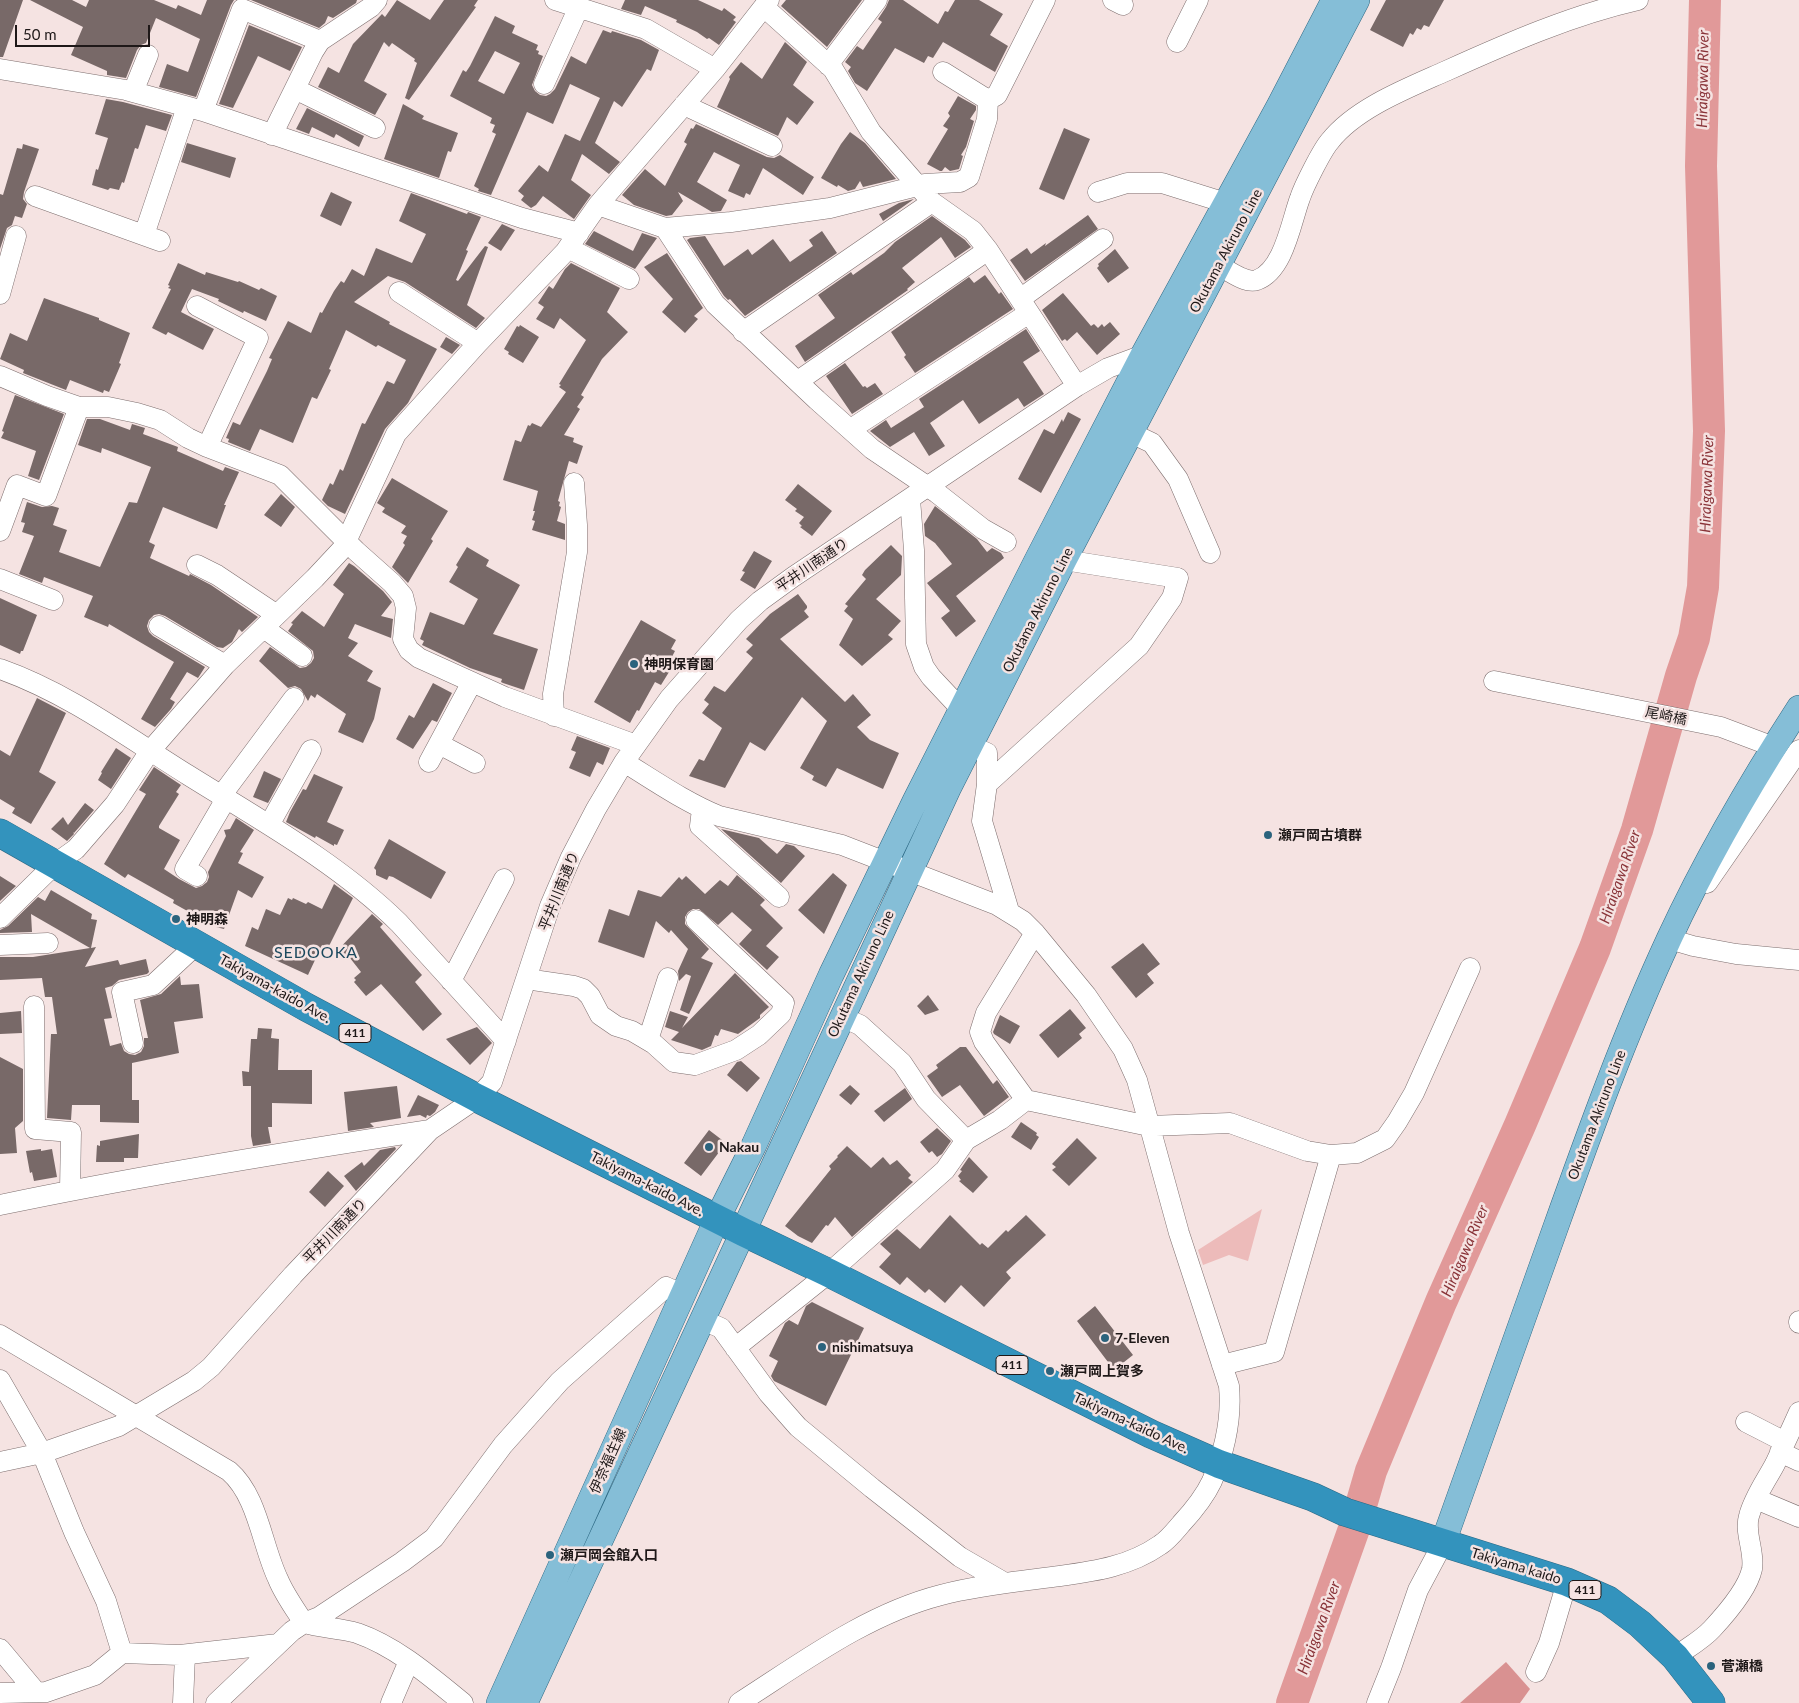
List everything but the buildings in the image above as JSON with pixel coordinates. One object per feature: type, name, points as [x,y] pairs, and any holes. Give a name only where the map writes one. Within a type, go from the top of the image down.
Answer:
[{"type":"highway","name":"Takiyama-kaido Ave.","points":[[0,833],[306,1007],[477,1098],[1151,1434],[1219,1464],[1313,1497]]},
{"type":"highway","name":"Takiyama kaido","points":[[1313,1497],[1345,1512],[1567,1582],[1608,1600],[1640,1624],[1675,1657],[1708,1702]]},
{"type":"main road","name":"Okutama Akiruno Line","points":[[717,1219],[754,1145],[830,976],[961,709],[1143,355],[1334,0]]},
{"type":"main road","name":"Okutama Akiruno Line","points":[[743,1232],[910,870],[970,745],[1064,560],[1357,0]]},
{"type":"main road","name":"Okutama Akiruno Line","points":[[1433,1540],[1604,1092],[1669,939],[1718,842],[1799,708]]},
{"type":"main road","name":"伊奈福生線","points":[[499,1703],[717,1219]]},
{"type":"main road","name":"伊奈福生線","points":[[526,1703],[743,1232]]},
{"type":"street","points":[[272,135],[312,52],[320,41],[370,8],[377,0]]},
{"type":"street","points":[[555,0],[578,9],[646,29],[716,69]]},
{"type":"street","points":[[828,65],[877,0]]},
{"type":"street","points":[[988,100],[997,95],[1045,0]]},
{"type":"street","points":[[1177,42],[1198,0]]},
{"type":"street","points":[[1218,265],[1247,280],[1256,280],[1277,263],[1290,232],[1300,196],[1329,142],[1347,124],[1390,96],[1516,40],[1638,0]]},
{"type":"street","points":[[0,918],[55,864],[76,849],[115,804],[150,751],[225,665],[315,578],[343,548],[396,434],[574,241],[598,205],[716,69],[766,4],[833,69],[871,132],[932,202],[973,231],[988,250],[1077,386]]},
{"type":"street","points":[[544,84],[578,9]]},
{"type":"street","points":[[34,196],[152,238],[195,109],[242,10],[320,41]]},
{"type":"street","points":[[133,92],[148,55]]},
{"type":"street","points":[[0,69],[133,92],[195,109],[522,218],[574,241],[629,279]]},
{"type":"street","points":[[943,72],[988,100]]},
{"type":"street","points":[[295,88],[376,128]]},
{"type":"street","points":[[598,205],[665,228],[731,222],[830,208],[925,184],[960,182],[969,176],[988,119],[988,100]]},
{"type":"street","points":[[684,105],[772,146]]},
{"type":"street","points":[[1098,192],[1127,184],[1162,183],[1226,203]]},
{"type":"street","points":[[743,332],[932,202]]},
{"type":"street","points":[[665,228],[715,304],[743,332],[872,449],[928,487],[983,528],[1006,542]]},
{"type":"street","points":[[0,294],[16,236]]},
{"type":"street","points":[[850,429],[1025,306],[1103,239]]},
{"type":"street","points":[[798,382],[988,250]]},
{"type":"street","points":[[399,292],[478,343]]},
{"type":"street","points":[[197,306],[258,338],[207,447]]},
{"type":"street","points":[[1143,355],[1166,366]]},
{"type":"street","name":"平井川南通り","points":[[0,1462],[42,1453],[119,1426],[194,1381],[211,1367],[293,1275],[430,1130],[477,1098],[492,1082],[550,906],[571,857],[596,809],[624,762],[669,699],[739,620],[760,601],[793,577],[1077,386],[1108,368],[1143,355]]},
{"type":"street","points":[[0,376],[47,396],[80,407],[108,407],[160,420],[188,438],[207,447],[280,475],[346,541],[392,582],[404,596],[406,608],[403,639],[409,650],[419,658],[505,697],[636,745]]},
{"type":"street","points":[[0,531],[17,485],[46,496],[80,407]]},
{"type":"street","points":[[1131,433],[1152,443],[1178,479],[1210,553]]},
{"type":"street","points":[[554,716],[553,694],[576,552],[577,525],[574,482]]},
{"type":"street","points":[[910,499],[914,550],[916,644],[924,667],[961,709]]},
{"type":"street","points":[[987,784],[1139,646],[1172,598],[1178,578],[1064,560]]},
{"type":"street","points":[[197,565],[217,575],[270,622],[302,656]]},
{"type":"street","points":[[0,579],[52,600]]},
{"type":"street","points":[[159,626],[225,665]]},
{"type":"street","points":[[0,669],[24,677],[102,719],[269,825],[353,883],[382,906],[506,1041]]},
{"type":"street","name":"尾崎橋","points":[[1494,681],[1713,725],[1774,747]]},
{"type":"street","points":[[429,762],[472,682]]},
{"type":"street","points":[[184,869],[222,804],[221,796],[294,698]]},
{"type":"street","points":[[439,744],[475,763]]},
{"type":"street","points":[[970,745],[987,754],[987,784],[982,821],[1009,911]]},
{"type":"street","points":[[269,825],[312,750]]},
{"type":"street","points":[[1799,750],[1669,939],[1693,946],[1736,954],[1799,960]]},
{"type":"street","points":[[624,762],[689,802],[718,816],[842,845],[997,905],[1009,911],[1035,932],[1086,995],[1123,1049],[1138,1080],[1179,1232],[1229,1386],[1230,1406],[1227,1436],[1219,1464],[1208,1489],[1197,1506],[1162,1544],[1147,1554],[1118,1566],[941,1595],[902,1609],[855,1629],[739,1703]]},
{"type":"street","points":[[702,809],[700,826],[779,897]]},
{"type":"street","points":[[451,981],[504,880]]},
{"type":"street","points":[[526,979],[583,989],[590,996],[600,1015],[616,1026],[632,1031],[648,1040],[674,1062],[695,1064],[736,1050],[759,1035],[781,1014],[784,1003],[696,920]]},
{"type":"street","points":[[1035,932],[986,1013],[980,1032],[984,1042],[1026,1100],[1149,1126],[1230,1123],[1307,1151],[1331,1155],[1357,1153],[1385,1139],[1414,1093],[1470,968]]},
{"type":"street","points":[[0,945],[48,943]]},
{"type":"street","points":[[133,1043],[122,992],[153,985],[196,944]]},
{"type":"street","points":[[648,1040],[668,978]]},
{"type":"street","points":[[34,1006],[34,1130],[71,1132],[70,1190]]},
{"type":"street","points":[[842,1017],[860,1026],[902,1063],[926,1099],[966,1140]]},
{"type":"street","points":[[735,1348],[829,1273],[945,1170],[966,1140],[1000,1120],[1026,1100]]},
{"type":"street","points":[[0,1205],[70,1190],[203,1166],[430,1130]]},
{"type":"street","points":[[1222,1365],[1274,1352],[1331,1155]]},
{"type":"street","points":[[216,1703],[304,1622],[336,1606],[434,1538],[503,1445],[560,1381],[666,1287],[684,1295]]},
{"type":"street","points":[[703,1320],[721,1328],[769,1394],[798,1427],[960,1557],[1005,1583]]},
{"type":"street","points":[[0,1335],[138,1416],[228,1471],[236,1478],[248,1498],[278,1580],[304,1622],[356,1633],[379,1642],[409,1661],[463,1703]]},
{"type":"street","points":[[0,1380],[42,1453],[74,1532],[106,1601],[122,1652]]},
{"type":"street","points":[[1675,1657],[1711,1630],[1740,1594],[1747,1582],[1752,1570],[1753,1555],[1748,1532],[1749,1517],[1799,1412]]},
{"type":"street","points":[[1746,1422],[1783,1447],[1799,1462]]},
{"type":"street","points":[[1756,1499],[1799,1517]]},
{"type":"street","points":[[1376,1703],[1391,1668],[1433,1540]]},
{"type":"street","points":[[1536,1672],[1549,1643],[1567,1582]]},
{"type":"street","points":[[0,1693],[46,1692],[95,1675],[122,1652],[185,1654],[278,1644]]},
{"type":"street","points":[[0,1649],[36,1692]]},
{"type":"street","points":[[183,1703],[185,1654]]},
{"type":"street","points":[[391,1703],[409,1661]]},
{"type":"shaded area","points":[[1262,1209],[1248,1261],[1229,1255],[1203,1265],[1198,1250]]},
{"type":"shaded area","points":[[1506,1662],[1530,1689],[1520,1703],[1460,1703]]},
{"type":"waterway","name":"Hiraigawa River","points":[[1292,1703],[1355,1526],[1371,1471],[1441,1302],[1520,1125],[1595,948],[1637,830],[1681,676],[1694,638],[1703,587],[1709,431],[1701,166],[1705,0]]},
{"type":"place","name":"神明保育園","points":[[634,664]]},
{"type":"place","name":"瀬戸岡古墳群","points":[[1268,835]]},
{"type":"place","name":"神明森","points":[[176,919]]},
{"type":"place","name":"Nakau","points":[[709,1147]]},
{"type":"place","name":"7-Eleven","points":[[1105,1338]]},
{"type":"place","name":"nishimatsuya","points":[[822,1347]]},
{"type":"place","name":"瀬戸岡上賀多","points":[[1050,1371]]},
{"type":"place","name":"瀬戸岡会館入口","points":[[550,1555]]},
{"type":"place","name":"菅瀬橋","points":[[1711,1666]]},
{"type":"district","name":"SEDOOKA","points":[[316,953]]}]
